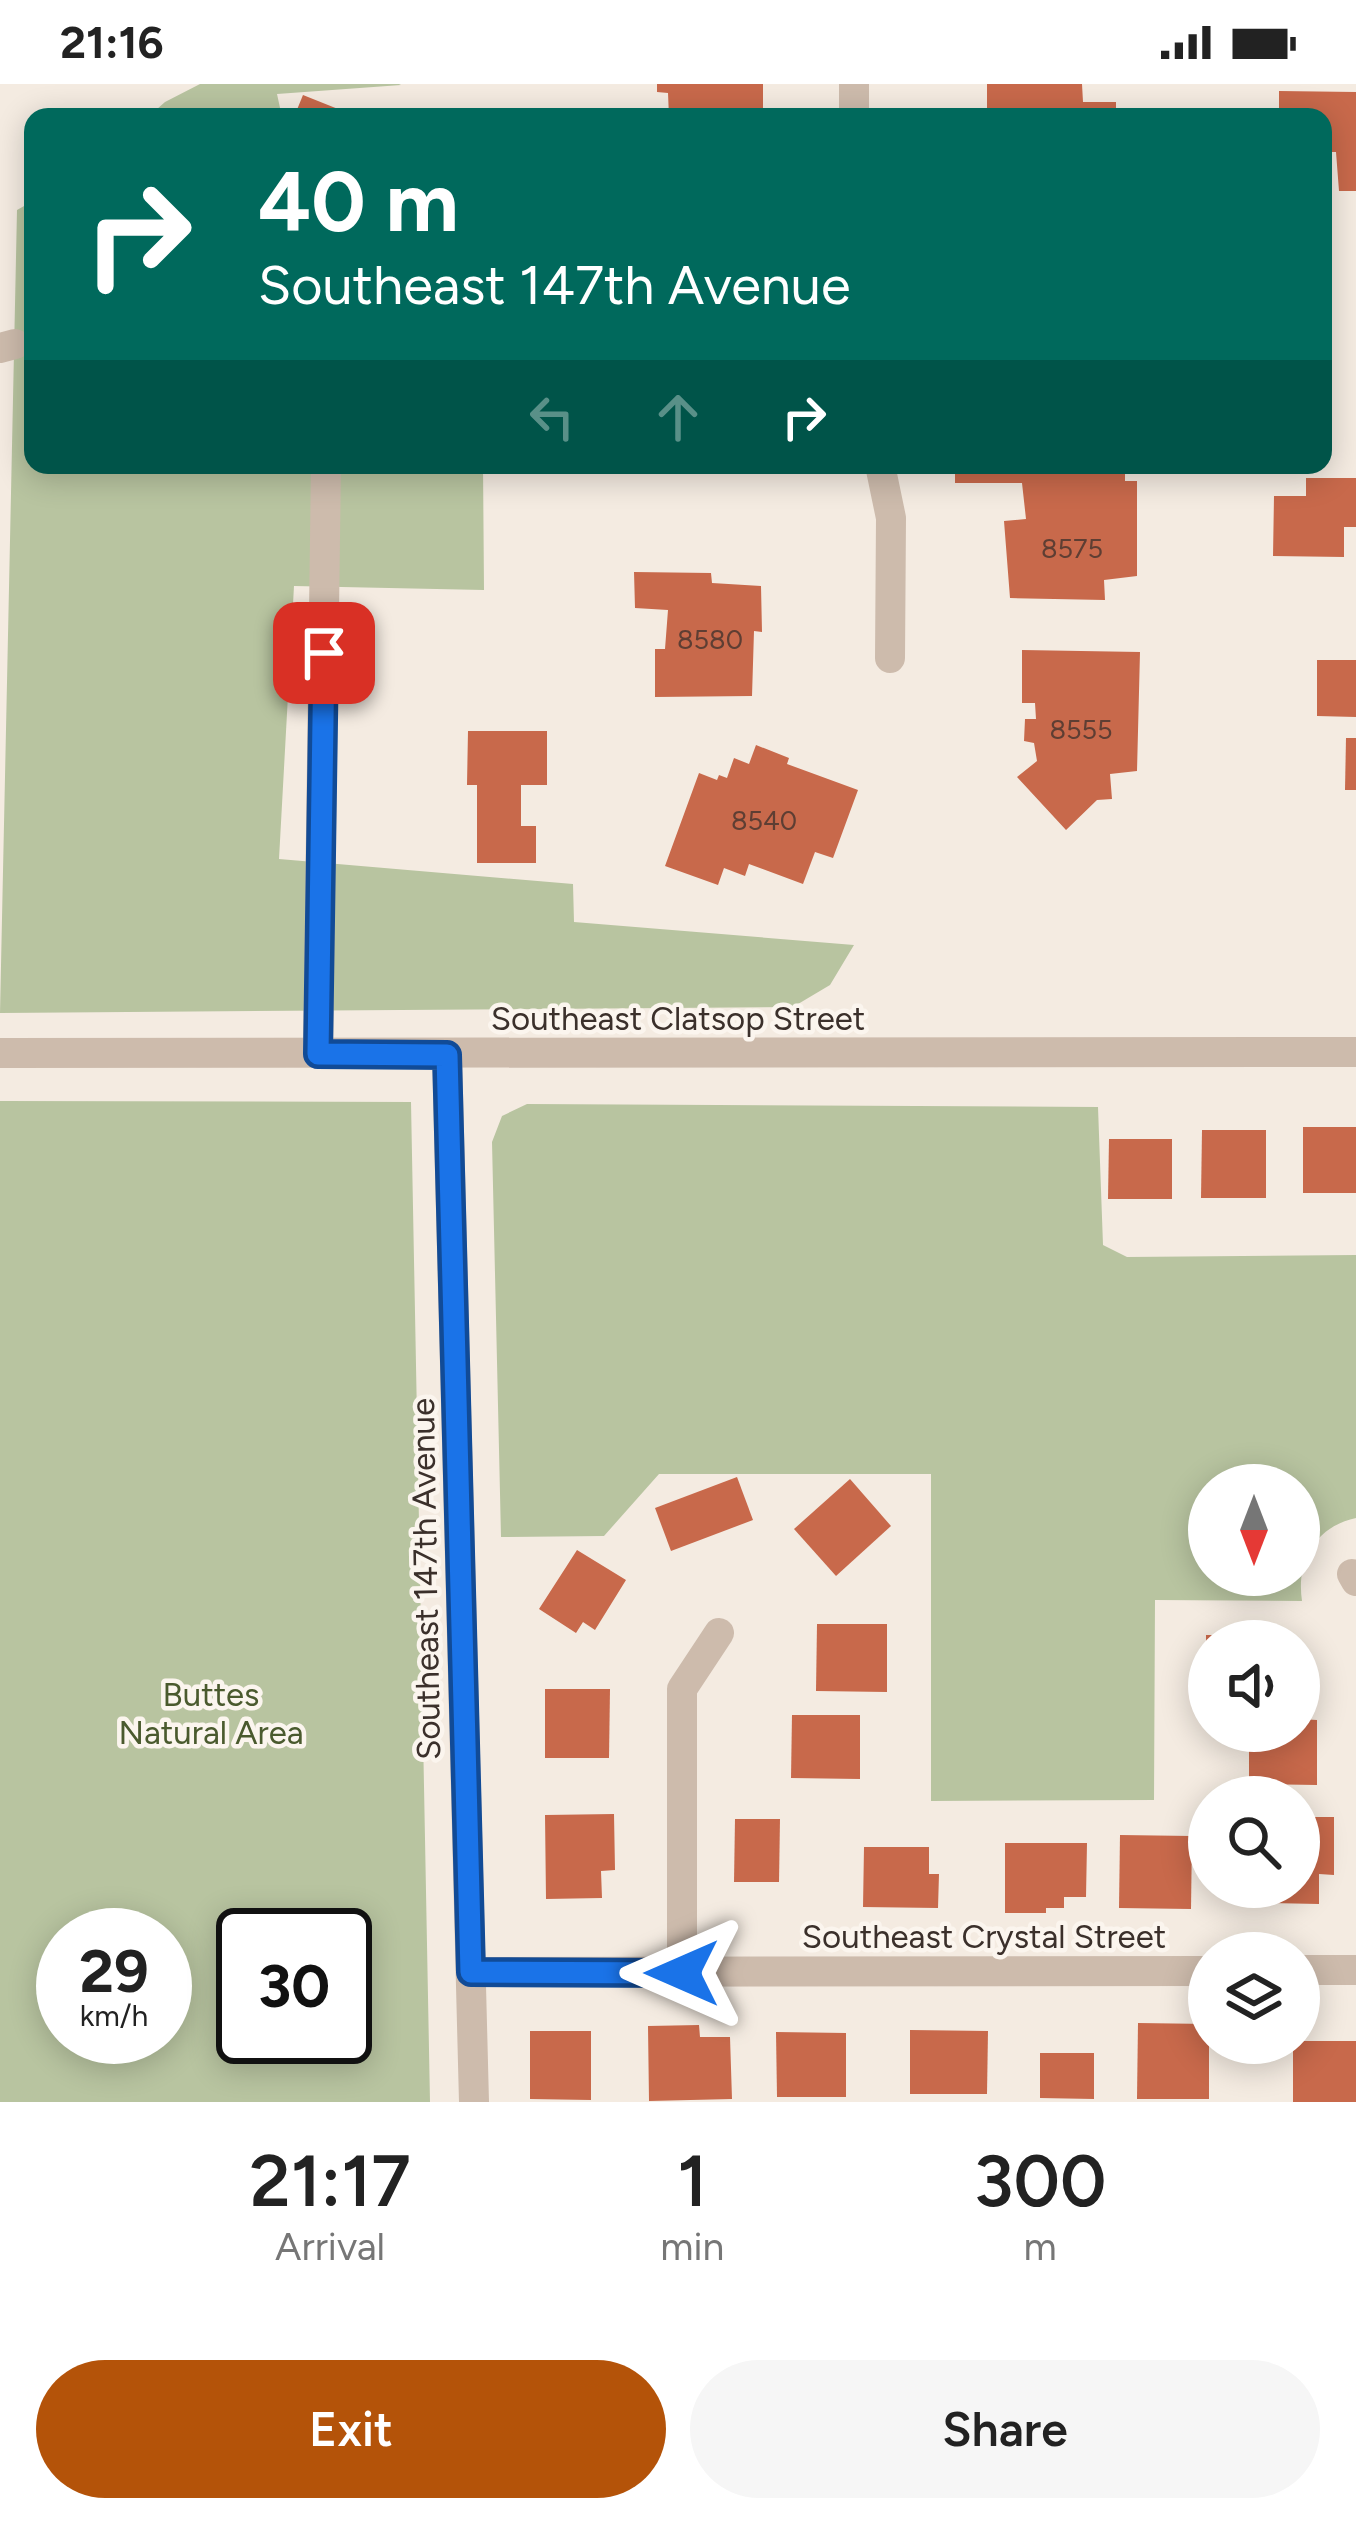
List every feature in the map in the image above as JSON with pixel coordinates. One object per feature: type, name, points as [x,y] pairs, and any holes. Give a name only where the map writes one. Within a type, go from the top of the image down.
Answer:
[{"type":"street","points":[[318,1054],[326,474]]},
{"type":"street","points":[[882,474],[891,518],[890,658]]},
{"type":"street","name":"Southeast Clatsop Street","points":[[0,1053],[1356,1052]]},
{"type":"street","name":"Southeast 147th Avenue","points":[[447,1055],[473,2102]]},
{"type":"street","points":[[682,1973],[682,1689],[719,1633]]},
{"type":"street","points":[[1320,1970],[1356,1970]]},
{"type":"street","name":"Southeast Crystal Street","points":[[471,1972],[1188,1971]]},
{"type":"green space","points":[[200,84],[401,85],[277,94],[280,108],[158,108]]},
{"type":"green space","points":[[24,206],[24,474],[483,474],[484,590],[294,586],[279,859],[573,884],[574,922],[854,945],[830,985],[793,1007],[0,1013],[17,210]]},
{"type":"green space","name":"Buttes Natural Area","points":[[0,1101],[411,1102],[430,2102],[0,2102]]},
{"type":"green space","points":[[527,1104],[1098,1107],[1103,1245],[1127,1257],[1356,1255],[1356,1518],[1320,1537],[1320,1464],[1188,1464],[1188,1596],[1302,1596],[1302,1601],[1155,1600],[1154,1800],[931,1801],[931,1474],[659,1474],[604,1536],[501,1537],[492,1142],[502,1116]]},
{"type":"building","points":[[657,84],[763,84],[763,108],[669,108],[668,93],[657,92]]},
{"type":"building","points":[[987,84],[1082,84],[1083,102],[1116,102],[1116,108],[987,108]]},
{"type":"building","points":[[1279,91],[1356,92],[1356,191],[1339,191],[1336,152],[1332,152],[1332,108],[1279,108]]},
{"type":"building","points":[[303,95],[336,108],[298,108]]},
{"type":"building","points":[[955,474],[1125,474],[1125,481],[1137,481],[1137,576],[1104,580],[1105,600],[1010,598],[1004,521],[1026,519],[1022,483],[955,483]]},
{"type":"building","points":[[1306,478],[1356,478],[1356,527],[1344,527],[1344,557],[1273,556],[1274,496],[1306,496]]},
{"type":"building","points":[[634,572],[711,573],[712,583],[761,586],[762,632],[754,631],[752,696],[655,697],[655,649],[665,649],[668,610],[635,608]]},
{"type":"building","points":[[1022,650],[1140,652],[1137,771],[1110,774],[1112,799],[1097,800],[1066,830],[1017,777],[1037,761],[1034,743],[1024,741],[1025,719],[1036,719],[1035,703],[1022,703]]},
{"type":"building","points":[[1317,660],[1356,660],[1356,717],[1317,716]]},
{"type":"building","points":[[468,731],[547,731],[547,785],[521,785],[521,826],[536,826],[536,863],[477,863],[477,785],[467,785]]},
{"type":"building","points":[[1346,738],[1356,738],[1356,790],[1345,790]]},
{"type":"building","points":[[756,745],[789,758],[787,764],[858,790],[833,858],[815,852],[803,884],[749,864],[745,876],[724,868],[718,885],[665,866],[699,773],[717,780],[719,775],[727,778],[734,758],[749,764]]},
{"type":"building","points":[[1303,1127],[1356,1127],[1356,1193],[1303,1193]]},
{"type":"building","points":[[1202,1130],[1266,1130],[1266,1198],[1201,1198]]},
{"type":"building","points":[[1109,1139],[1172,1139],[1172,1199],[1108,1199]]},
{"type":"building","points":[[737,1477],[753,1520],[671,1551],[655,1508]]},
{"type":"building","points":[[850,1479],[891,1526],[836,1576],[794,1529]]},
{"type":"building","points":[[577,1550],[626,1580],[595,1630],[583,1622],[576,1633],[539,1609]]},
{"type":"building","points":[[817,1624],[887,1624],[887,1692],[816,1691]]},
{"type":"building","points":[[545,1689],[610,1689],[609,1758],[545,1758]]},
{"type":"building","points":[[792,1715],[860,1715],[860,1779],[791,1778]]},
{"type":"building","points":[[1249,1752],[1317,1752],[1317,1776],[1249,1776]]},
{"type":"building","points":[[614,1814],[615,1870],[601,1871],[602,1898],[546,1899],[545,1815]]},
{"type":"building","points":[[1320,1817],[1334,1817],[1334,1875],[1320,1874]]},
{"type":"building","points":[[735,1819],[780,1819],[779,1882],[734,1882]]},
{"type":"building","points":[[1120,1835],[1188,1836],[1191,1909],[1119,1908]]},
{"type":"building","points":[[1005,1843],[1087,1843],[1086,1897],[1064,1897],[1064,1908],[1046,1908],[1046,1913],[1005,1913]]},
{"type":"building","points":[[864,1847],[929,1847],[929,1874],[939,1874],[938,1908],[863,1907]]},
{"type":"building","points":[[1138,2023],[1188,2024],[1188,2064],[1209,2064],[1209,2099],[1137,2099]]},
{"type":"building","points":[[699,2025],[700,2037],[730,2037],[732,2099],[649,2101],[648,2026]]},
{"type":"building","points":[[910,2030],[988,2031],[987,2094],[910,2094]]},
{"type":"building","points":[[530,2031],[591,2031],[591,2100],[530,2099]]},
{"type":"building","points":[[776,2032],[846,2033],[846,2097],[777,2097]]},
{"type":"building","points":[[1320,2041],[1356,2041],[1356,2102],[1293,2102],[1293,2064],[1320,2064]]},
{"type":"building","points":[[1040,2053],[1094,2053],[1094,2099],[1040,2098]]},
{"type":"route","points":[[324,653],[318,1054],[447,1055],[471,1972],[682,1973]]}]
